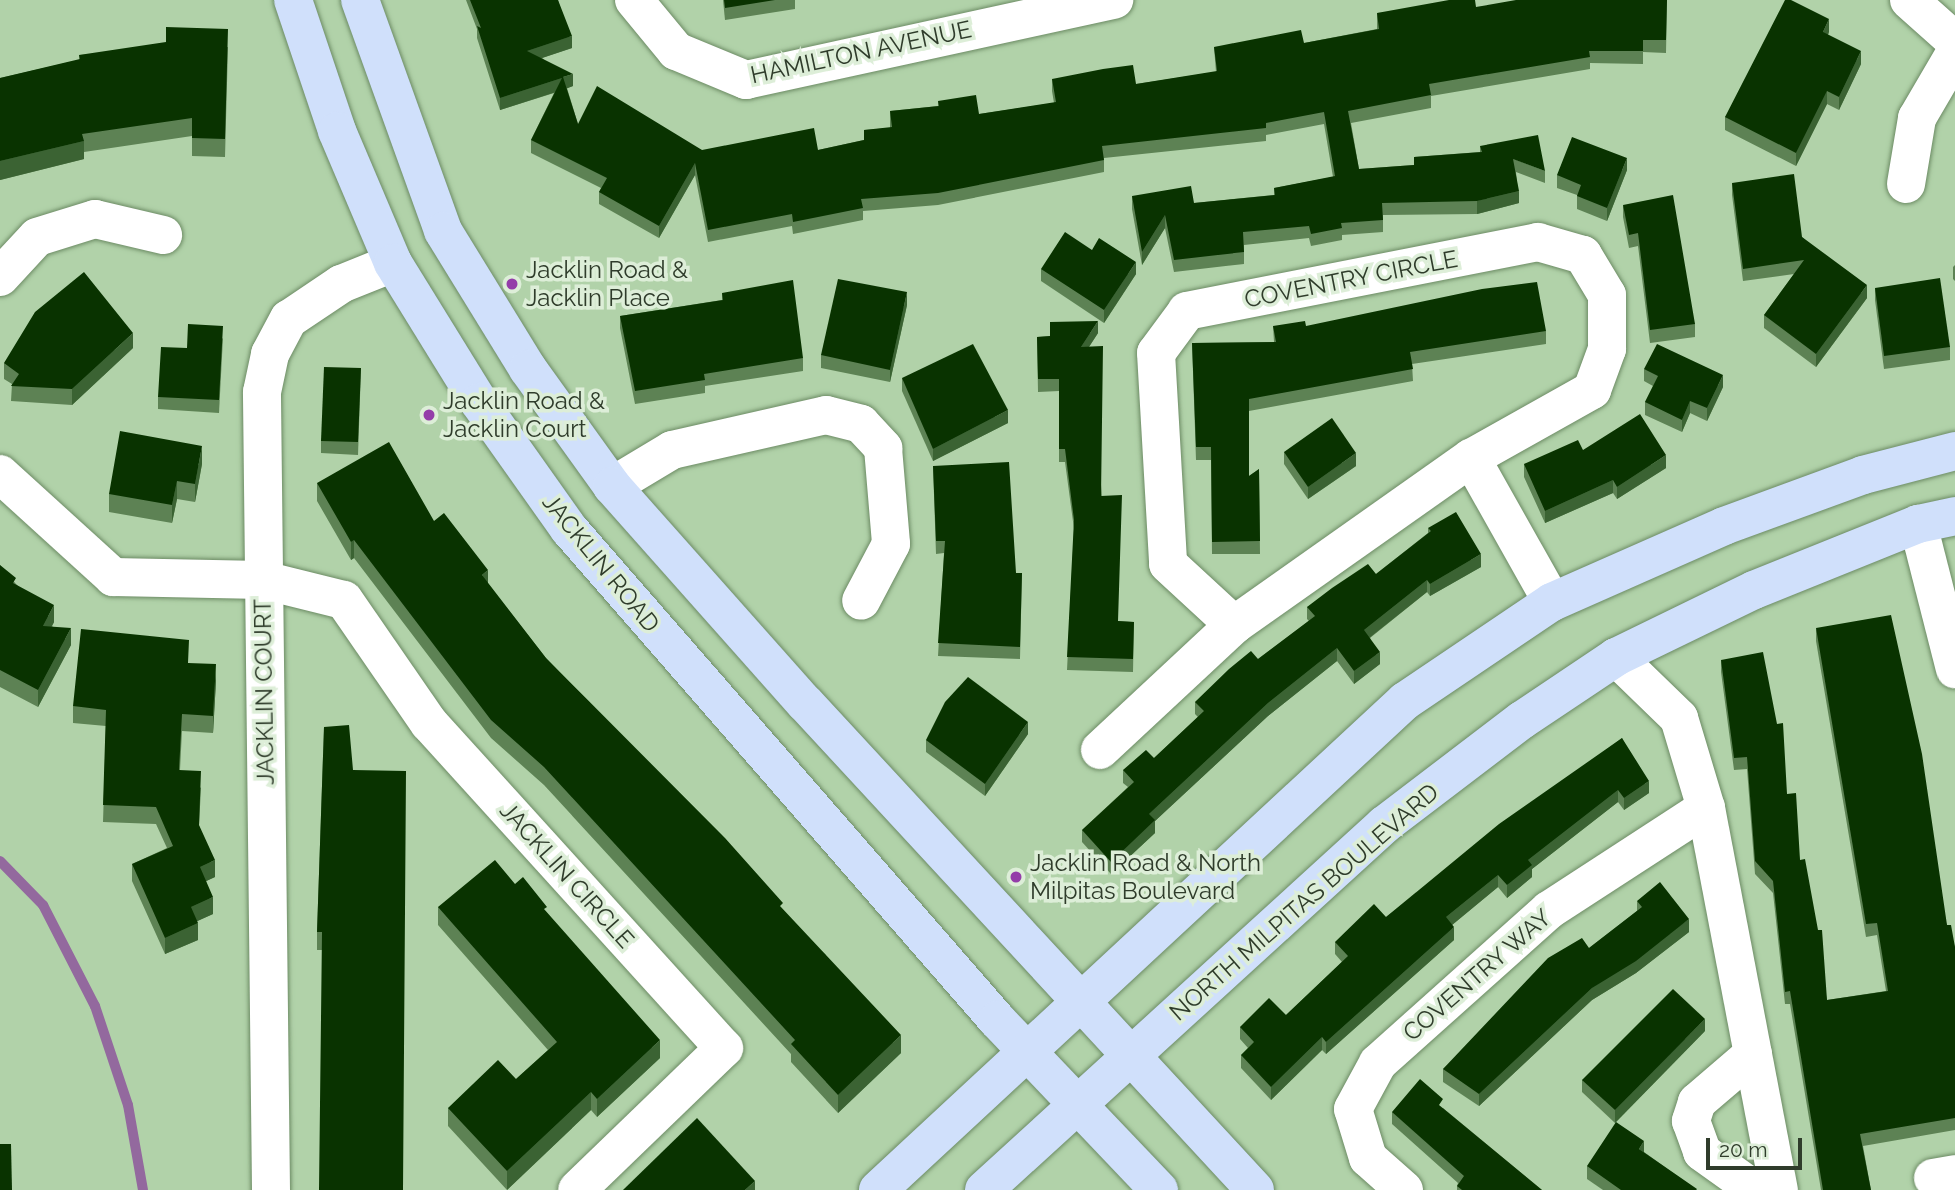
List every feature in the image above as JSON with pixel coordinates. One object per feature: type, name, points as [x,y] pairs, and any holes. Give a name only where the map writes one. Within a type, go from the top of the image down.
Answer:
[{"type":"main road","name":"JACKLIN ROAD","points":[[293,0],[337,131],[393,263],[480,402],[569,529],[1026,1051],[1159,1190]]},
{"type":"main road","points":[[360,0],[443,231],[528,369],[612,486],[1255,1190]]},
{"type":"main road","points":[[878,1190],[1079,1000],[1405,701],[1552,602],[1724,526],[1863,475],[1955,451]]},
{"type":"main road","name":"NORTH MILPITAS BOULEVARD","points":[[984,1190],[1384,825],[1522,720],[1616,657],[1754,590],[1918,524],[1955,516]]},
{"type":"street","name":"HAMILTON AVENUE","points":[[634,0],[676,51],[746,80],[1020,9],[1114,0]]},
{"type":"street","points":[[1909,0],[1955,41]]},
{"type":"street","points":[[1906,184],[1917,118],[1955,53]]},
{"type":"street","points":[[0,277],[37,237],[95,219],[163,235]]},
{"type":"street","name":"COVENTRY CIRCLE","points":[[1100,750],[1234,625],[1471,458],[1592,390],[1606,349],[1607,295],[1583,255],[1538,242],[1187,311],[1156,353],[1168,564],[1234,625]]},
{"type":"street","name":"JACKLIN COURT","points":[[271,1190],[262,392],[270,354],[289,319],[341,284],[393,263]]},
{"type":"street","points":[[612,486],[673,450],[826,415],[861,424],[883,449],[891,544],[862,601]]},
{"type":"street","points":[[1471,458],[1552,602]]},
{"type":"street","points":[[0,474],[113,577],[263,580]]},
{"type":"street","points":[[1918,524],[1955,669]]},
{"type":"street","name":"JACKLIN CIRCLE","points":[[263,580],[344,600],[429,723],[724,1048],[577,1190]]},
{"type":"street","points":[[1616,657],[1679,718],[1706,808],[1779,1190]]},
{"type":"street","name":"COVENTRY WAY","points":[[1404,1190],[1368,1158],[1353,1109],[1378,1063],[1549,911],[1706,808]]},
{"type":"street","points":[[1753,1054],[1697,1102],[1691,1121],[1702,1152],[1755,1190]]},
{"type":"building","points":[[470,0],[558,0],[572,36],[527,51],[573,74],[563,77],[578,124],[597,86],[702,150],[814,128],[818,150],[864,140],[864,130],[892,127],[890,111],[939,106],[938,101],[976,95],[979,114],[1056,102],[1052,79],[1133,65],[1136,84],[1217,71],[1214,47],[1301,30],[1304,43],[1379,29],[1377,13],[1449,0],[1475,0],[1476,7],[1516,0],[1667,0],[1666,40],[1643,40],[1643,51],[1589,51],[1590,57],[1429,84],[1431,95],[1348,111],[1359,169],[1414,165],[1414,157],[1482,152],[1480,146],[1538,135],[1545,171],[1513,159],[1519,191],[1477,201],[1382,203],[1383,220],[1341,223],[1342,228],[1311,234],[1309,226],[1243,232],[1244,252],[1174,260],[1165,215],[1142,252],[1132,196],[1191,186],[1194,203],[1275,195],[1274,188],[1335,176],[1324,112],[1266,123],[1266,128],[1102,146],[1104,160],[938,193],[861,199],[863,208],[793,222],[792,214],[708,230],[695,163],[659,226],[599,192],[607,178],[531,140],[562,78],[500,98],[477,26],[481,28]]},
{"type":"building","points":[[724,0],[775,0],[725,8]]},
{"type":"building","points":[[1785,0],[1791,0],[1829,19],[1823,32],[1861,51],[1839,97],[1827,91],[1796,153],[1725,117]]},
{"type":"building","points":[[166,27],[228,29],[225,139],[192,138],[192,118],[82,134],[84,141],[0,161],[0,78],[80,59],[79,55],[166,42]]},
{"type":"building","points":[[1572,137],[1627,158],[1607,208],[1577,196],[1581,185],[1557,175]]},
{"type":"building","points":[[1794,174],[1802,237],[1867,285],[1816,354],[1764,315],[1804,260],[1743,269],[1732,183]]},
{"type":"building","points":[[1673,195],[1695,324],[1650,330],[1638,233],[1629,235],[1623,205]]},
{"type":"building","points":[[1065,232],[1092,250],[1099,238],[1136,262],[1104,310],[1041,269]]},
{"type":"building","points":[[84,272],[133,333],[72,389],[11,386],[19,374],[4,363],[35,312]]},
{"type":"building","points":[[1940,278],[1950,347],[1884,356],[1875,288]]},
{"type":"building","points":[[838,279],[907,292],[890,370],[821,355]]},
{"type":"building","points":[[793,280],[803,358],[704,374],[705,380],[635,391],[620,316],[723,300],[722,293]]},
{"type":"building","points":[[1537,282],[1546,331],[1410,352],[1413,369],[1249,399],[1249,476],[1259,469],[1260,541],[1212,542],[1211,447],[1196,447],[1192,343],[1276,342],[1273,326],[1305,321],[1306,326],[1482,289]]},
{"type":"building","points":[[1098,321],[1081,347],[1103,346],[1101,496],[1122,495],[1118,621],[1134,622],[1133,659],[1067,657],[1074,520],[1065,449],[1059,449],[1059,379],[1038,379],[1037,337],[1050,336],[1050,322]]},
{"type":"building","points":[[188,324],[223,326],[219,400],[158,397],[161,347],[187,348]]},
{"type":"building","points":[[973,344],[1008,410],[933,449],[902,378]]},
{"type":"building","points":[[1657,344],[1723,375],[1707,408],[1690,401],[1682,420],[1645,402],[1658,376],[1644,369]]},
{"type":"building","points":[[324,367],[361,368],[358,442],[321,441]]},
{"type":"building","points":[[1640,414],[1666,455],[1617,487],[1613,480],[1545,511],[1524,464],[1578,440],[1583,450]]},
{"type":"building","points":[[1332,418],[1356,453],[1308,487],[1284,452]]},
{"type":"building","points":[[120,431],[202,446],[195,484],[177,481],[172,505],[109,494]]},
{"type":"building","points":[[389,442],[434,521],[444,513],[488,570],[482,575],[546,658],[725,838],[783,903],[780,906],[901,1035],[838,1095],[791,1044],[795,1040],[544,767],[491,720],[354,540],[351,542],[317,483]]},
{"type":"building","points":[[1009,462],[1016,573],[1022,573],[1020,647],[938,643],[945,541],[936,541],[933,466]]},
{"type":"building","points":[[1456,512],[1481,554],[1430,584],[1427,580],[1364,630],[1380,652],[1354,671],[1337,648],[1268,703],[1149,814],[1155,820],[1111,862],[1082,830],[1134,782],[1123,770],[1146,750],[1154,758],[1204,711],[1195,702],[1251,651],[1258,659],[1315,616],[1307,607],[1368,564],[1376,574],[1431,531],[1428,528]]},
{"type":"building","points":[[0,565],[16,578],[13,583],[54,605],[43,626],[71,628],[38,690],[0,670]]},
{"type":"building","points":[[1891,615],[1922,754],[1947,925],[1951,925],[1955,947],[1955,1118],[1860,1134],[1871,1190],[1823,1190],[1790,991],[1785,992],[1773,881],[1755,861],[1747,757],[1734,758],[1721,660],[1763,652],[1777,724],[1783,723],[1787,794],[1796,793],[1800,860],[1805,859],[1818,930],[1822,930],[1827,1000],[1888,991],[1877,923],[1866,924],[1816,628]]},
{"type":"building","points":[[81,629],[189,640],[188,663],[216,664],[213,716],[182,714],[179,770],[201,771],[199,825],[215,860],[200,867],[213,897],[191,907],[198,923],[165,938],[132,864],[173,846],[156,807],[103,805],[106,710],[73,706]]},
{"type":"building","points":[[968,677],[1028,722],[985,784],[926,740],[945,702]]},
{"type":"building","points":[[349,725],[353,770],[406,771],[403,1190],[319,1190],[322,932],[317,932],[324,727]]},
{"type":"building","points":[[1622,738],[1649,781],[1624,798],[1618,790],[1528,860],[1532,865],[1507,885],[1498,875],[1446,917],[1454,927],[1326,1042],[1322,1037],[1271,1087],[1241,1055],[1254,1042],[1240,1027],[1269,998],[1286,1015],[1348,956],[1335,942],[1374,904],[1386,917],[1499,824]]},
{"type":"building","points":[[495,860],[515,884],[523,877],[547,907],[544,909],[660,1040],[597,1099],[591,1092],[507,1171],[448,1108],[498,1060],[516,1079],[557,1042],[438,907]]},
{"type":"building","points":[[1660,882],[1689,919],[1636,961],[1592,988],[1479,1094],[1443,1069],[1548,958],[1582,938],[1589,948],[1642,907],[1637,901]]},
{"type":"building","points":[[1673,989],[1705,1019],[1615,1110],[1582,1080]]},
{"type":"building","points":[[1420,1079],[1443,1099],[1439,1105],[1542,1190],[1462,1190],[1457,1186],[1464,1176],[1392,1112]]},
{"type":"building","points":[[697,1118],[755,1181],[745,1190],[623,1190]]},
{"type":"building","points":[[1616,1122],[1644,1141],[1639,1149],[1697,1189],[1621,1190],[1587,1166]]},
{"type":"building","points":[[0,1144],[11,1144],[12,1190],[0,1190]]},
{"type":"waterway","points":[[0,861],[43,905],[95,1006],[128,1105],[143,1190]]},
{"type":"place","name":"Jacklin Road & Jacklin Place","points":[[512,284]]},
{"type":"place","name":"Jacklin Road & Jacklin Court","points":[[429,415]]},
{"type":"place","name":"Jacklin Road & North Milpitas Boulevard","points":[[1016,877]]}]
